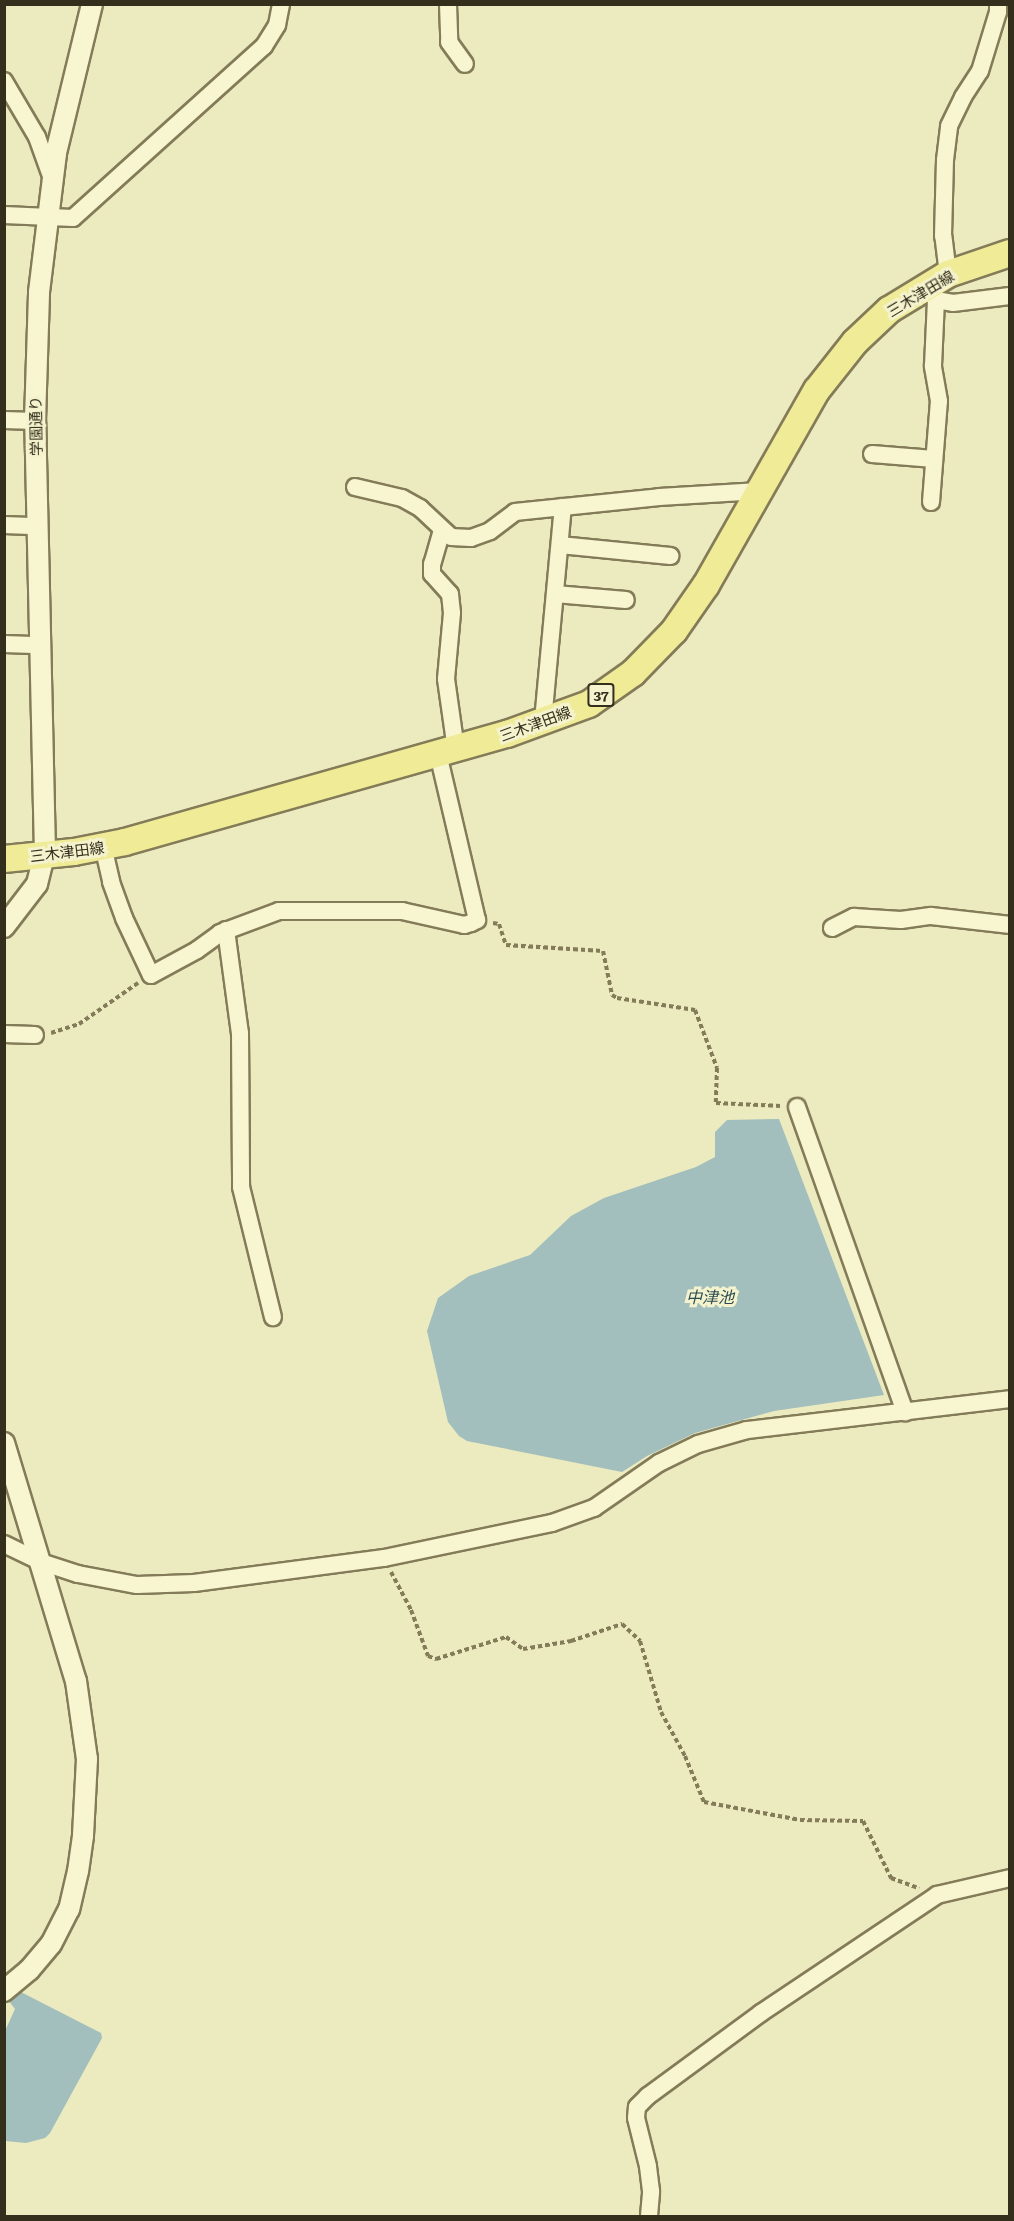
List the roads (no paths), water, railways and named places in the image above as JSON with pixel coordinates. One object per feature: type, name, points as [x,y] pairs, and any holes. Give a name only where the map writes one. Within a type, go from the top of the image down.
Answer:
[{"type":"main road","name":"三木津田線","points":[[4,859],[103,846],[447,751],[589,704],[633,673],[674,631],[706,585],[817,390],[855,342],[889,310],[931,293],[948,274],[1010,253]]},
{"type":"street","name":"学園通り","points":[[4,927],[37,884],[45,853],[35,421],[39,292],[56,153],[92,4]]},
{"type":"street","points":[[4,215],[73,218],[264,46],[277,25],[281,4]]},
{"type":"street","points":[[448,4],[449,42],[465,64]]},
{"type":"street","points":[[948,274],[943,236],[945,160],[949,126],[963,97],[980,71],[998,12],[998,4]]},
{"type":"street","points":[[4,81],[37,137],[52,179]]},
{"type":"street","points":[[931,502],[939,401],[933,366],[931,293],[953,303],[1010,296]]},
{"type":"street","points":[[4,420],[35,421]]},
{"type":"street","points":[[872,454],[934,459]]},
{"type":"street","points":[[355,487],[402,498],[420,508],[451,537],[471,538],[490,531],[515,512],[659,497],[760,491]]},
{"type":"street","points":[[543,721],[563,507]]},
{"type":"street","points":[[4,525],[37,526]]},
{"type":"street","points":[[103,846],[111,882],[124,918],[151,975],[226,930],[279,911],[402,911],[464,925],[477,920],[447,751],[446,679],[452,613],[450,594],[432,574],[442,530]]},
{"type":"street","points":[[560,545],[670,556]]},
{"type":"street","points":[[555,594],[626,600]]},
{"type":"street","points":[[4,644],[40,645]]},
{"type":"street","points":[[832,927],[854,917],[901,920],[931,916],[1010,925]]},
{"type":"street","points":[[226,930],[240,1033],[241,1187],[273,1317]]},
{"type":"street","points":[[4,1034],[35,1035]]},
{"type":"street","points":[[797,1107],[905,1412]]},
{"type":"street","points":[[4,1544],[41,1562],[78,1574],[136,1585],[194,1584],[384,1558],[552,1523],[594,1508],[659,1463],[688,1449],[747,1430],[1010,1399]]},
{"type":"street","points":[[4,1443],[76,1681],[87,1759],[87,1800],[78,1871],[69,1909],[51,1944],[29,1970],[4,1991]]},
{"type":"street","points":[[650,2217],[651,2192],[648,2166],[636,2118],[637,2107],[648,2096],[761,2013],[937,1895],[1010,1878]]},
{"type":"water","name":"中津池","points":[[779,1119],[884,1395],[774,1411],[695,1433],[647,1456],[622,1472],[467,1441],[459,1436],[448,1422],[427,1331],[438,1298],[469,1276],[530,1255],[571,1216],[604,1198],[696,1167],[715,1157],[715,1132],[727,1120]]},
{"type":"water","points":[[13,1988],[101,2033],[102,2038],[50,2133],[45,2138],[26,2143],[5,2141],[5,2031],[15,2009],[5,1996]]}]
